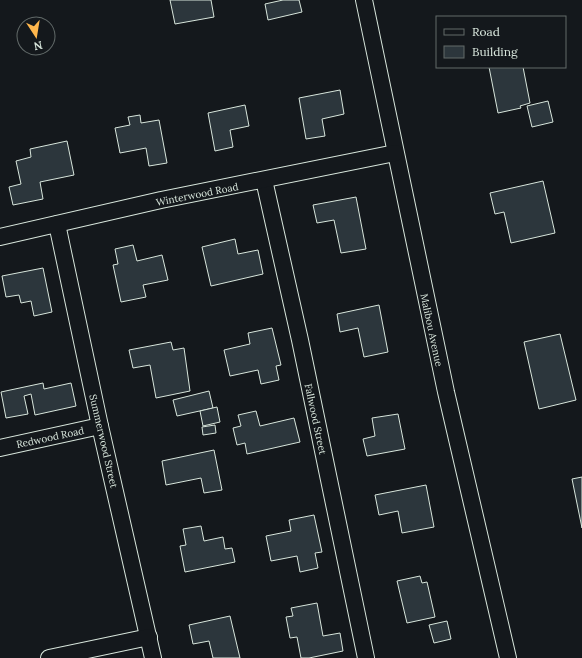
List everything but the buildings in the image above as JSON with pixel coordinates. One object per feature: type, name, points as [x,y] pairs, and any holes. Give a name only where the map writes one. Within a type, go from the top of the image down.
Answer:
[{"type":"street","name":"Malibou Avenue","points":[[364,0],[446,392],[508,658]]},
{"type":"street","name":"Winterwood Road","points":[[0,236],[161,200],[395,153]]},
{"type":"street","name":"Fallwood Street","points":[[264,180],[300,340],[366,658]]},
{"type":"street","name":"Summerwood Street","points":[[57,224],[100,426],[153,658]]},
{"type":"street","name":"Redwood Road","points":[[0,448],[100,426]]},
{"type":"street","points":[[49,658],[148,637]]}]
